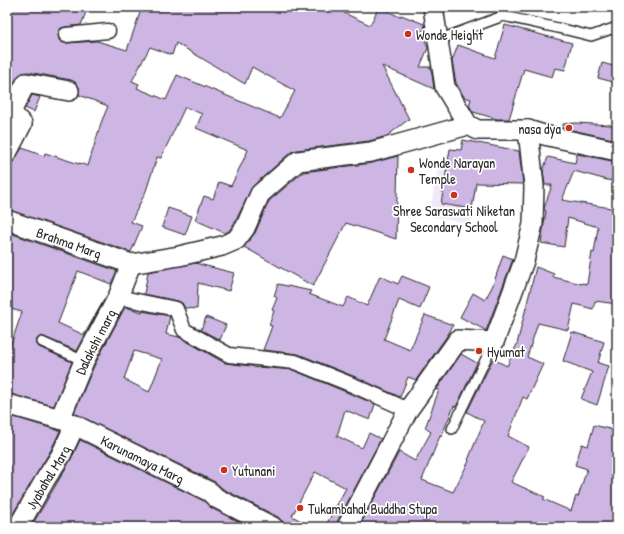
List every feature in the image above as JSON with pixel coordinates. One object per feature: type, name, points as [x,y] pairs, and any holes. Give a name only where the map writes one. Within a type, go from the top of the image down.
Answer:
[{"type":"street","points":[[433,7],[445,87],[468,125],[478,130],[528,130],[617,151]]},
{"type":"street","points":[[66,35],[108,31]]},
{"type":"street","points":[[7,152],[22,124],[11,112],[26,83],[69,91]]},
{"type":"street","points":[[131,264],[179,256],[222,246],[236,240],[246,228],[260,194],[298,161],[372,152],[468,125]]},
{"type":"street","points":[[347,527],[408,410],[458,340],[494,342],[524,261],[533,224],[534,186],[528,130]]},
{"type":"street","name":"Brahma Marg","points":[[7,220],[131,264]]},
{"type":"street","name":"Dalakshi marg","points":[[67,422],[84,360],[118,297],[131,264]]},
{"type":"street","points":[[118,297],[176,309],[184,330],[229,355],[295,362],[355,386],[408,410]]},
{"type":"street","name":"Karunamaya Marg","points":[[7,404],[67,422],[210,492],[216,498],[273,527]]},
{"type":"street","name":"Jyabahal Marg","points":[[18,527],[45,480],[62,455],[67,422]]},
{"type":"lane","points":[[438,40],[503,16],[591,36],[617,28]]},
{"type":"lane","points":[[42,342],[84,360]]},
{"type":"lane","points":[[452,429],[494,342]]},
{"type":"shaded area","name":"Shree Saraswati Niketan Secondary School","points":[[438,166],[479,173],[470,224],[429,216]]},
{"type":"building","points":[[7,7],[88,7],[81,25],[61,28],[58,35],[59,40],[63,43],[97,41],[127,50],[142,7],[347,7],[344,13],[370,25],[379,7],[400,17],[401,15],[424,24],[425,29],[420,32],[422,32],[428,48],[420,67],[431,67],[434,89],[382,66],[409,119],[387,136],[369,141],[291,152],[253,186],[235,222],[229,231],[225,233],[195,220],[204,196],[213,199],[219,182],[231,186],[248,150],[196,128],[202,114],[185,107],[161,158],[157,157],[146,191],[131,222],[142,226],[131,252],[7,209],[7,164],[13,162],[22,148],[44,156],[45,153],[88,166],[101,123],[108,106],[79,95],[79,87],[71,80],[28,72],[22,73],[17,78],[7,96]],"holes":[[[176,43],[245,84],[252,67],[295,91],[280,118],[177,75],[166,100],[137,88],[139,84],[132,81],[150,47],[172,55]]]},
{"type":"building","points":[[505,25],[572,43],[565,70],[555,68],[552,77],[524,69],[509,119],[497,119],[473,112],[469,105],[471,99],[464,97],[456,83],[452,61],[458,45],[495,58]]},
{"type":"building","points":[[602,63],[617,67],[617,83],[598,78]]},
{"type":"building","points":[[32,95],[40,97],[34,112],[25,108]]},
{"type":"building","points":[[576,123],[611,125],[617,132],[617,140],[563,128],[563,124]]},
{"type":"building","points":[[463,140],[519,151],[523,184],[476,183],[472,209],[441,204],[450,149],[461,150]]},
{"type":"building","points":[[577,154],[617,162],[611,181],[574,171],[562,200],[617,209],[614,232],[617,233],[617,304],[595,301],[593,309],[574,304],[568,330],[538,323],[527,357],[543,364],[527,399],[523,397],[508,436],[529,447],[511,482],[545,497],[543,499],[571,511],[576,496],[578,497],[587,469],[575,465],[582,444],[588,446],[594,425],[617,431],[617,527],[359,527],[399,452],[415,461],[431,432],[425,428],[439,390],[437,389],[461,354],[477,363],[456,407],[454,406],[422,480],[453,492],[469,461],[468,460],[484,421],[467,412],[493,359],[507,366],[517,344],[536,267],[554,274],[553,277],[587,284],[598,227],[568,218],[564,247],[541,243],[546,211],[544,208],[552,185],[545,185],[543,170],[548,157],[575,163]]},
{"type":"building","points":[[398,156],[396,239],[346,223],[313,286],[244,247],[255,233],[269,201],[303,172],[372,163]]},
{"type":"building","points":[[168,208],[192,216],[185,235],[162,227]]},
{"type":"building","points":[[7,232],[117,271],[111,284],[78,271],[58,323],[84,335],[104,300],[77,351],[41,336],[37,339],[36,343],[39,347],[72,362],[54,406],[7,393],[7,346],[10,347],[22,312],[7,308]]},
{"type":"building","points":[[503,255],[513,259],[486,331],[460,317],[473,293],[485,300],[493,285]]},
{"type":"building","points":[[195,263],[234,273],[229,291],[198,283],[197,309],[185,308],[182,303],[178,301],[144,294],[148,272]]},
{"type":"building","points":[[380,276],[398,284],[402,276],[429,287],[420,309],[399,300],[384,339],[410,350],[425,315],[453,325],[416,380],[408,377],[400,397],[298,354],[263,350],[272,326],[269,325],[274,311],[272,310],[277,298],[274,296],[278,284],[311,291],[309,294],[343,307],[348,297],[367,306]]},
{"type":"building","points":[[125,307],[142,312],[170,316],[166,334],[179,337],[225,363],[257,368],[293,370],[375,404],[370,420],[345,410],[337,436],[362,448],[369,433],[381,439],[337,522],[336,527],[325,527],[346,488],[315,472],[292,516],[312,527],[284,527],[282,521],[278,517],[223,489],[215,482],[74,413],[94,366]],"holes":[[[134,351],[162,359],[149,392],[124,379]]]},
{"type":"building","points":[[206,317],[226,325],[220,340],[201,330]]},
{"type":"building","points":[[572,332],[604,342],[598,363],[609,366],[597,405],[581,399],[592,372],[563,361]]},
{"type":"building","points":[[7,415],[60,431],[51,450],[8,522],[7,527]]},
{"type":"building","points":[[80,440],[204,501],[211,508],[249,527],[31,527],[70,461]]},
{"type":"place","name":"Wonde Height","points":[[408,34]]},
{"type":"place","name":"nasa dya","points":[[569,128]]},
{"type":"place","name":"Wonde Narayan Temple","points":[[411,170]]},
{"type":"place","name":"Shree Saraswati Niketan Secondary School","points":[[454,195]]},
{"type":"place","name":"Hyumat","points":[[479,351]]},
{"type":"place","name":"Yutunani","points":[[224,470]]},
{"type":"place","name":"Tukambahal Buddha Stupa","points":[[300,508]]}]
